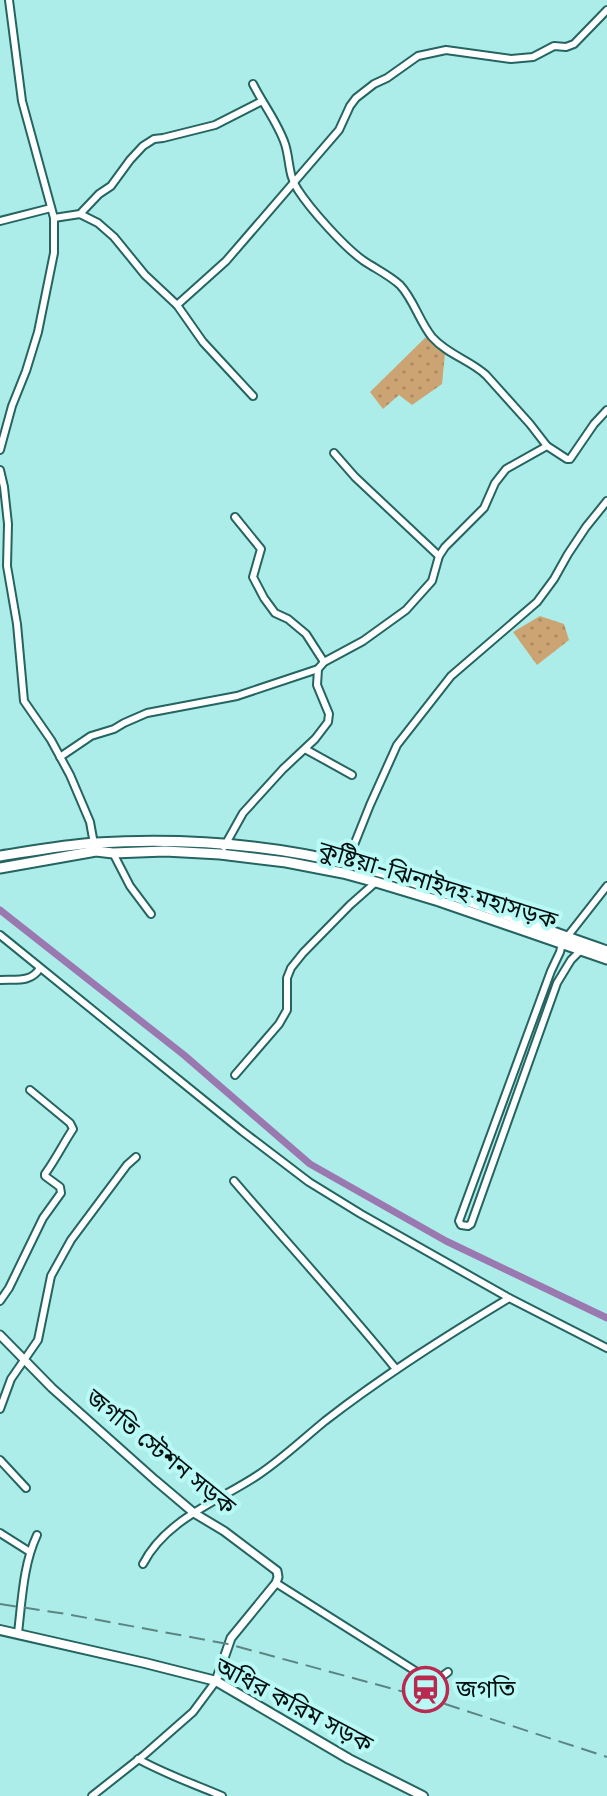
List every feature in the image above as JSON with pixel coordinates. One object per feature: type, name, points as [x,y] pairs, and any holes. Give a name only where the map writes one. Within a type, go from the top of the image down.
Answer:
[{"type":"highway","name":"কুষ্টিয়া-ঝিনাইদহ মহাসড়ক","points":[[0,856],[166,842],[302,860],[440,892],[580,947]]},
{"type":"highway","name":"কুষ্টিয়া-ঝিনাইদহ মহাসড়ক","points":[[0,868],[95,847],[113,853],[223,849]]},
{"type":"highway","name":"কুষ্টিয়া-ঝিনাইদহ মহাসড়ক","points":[[345,868],[376,882],[567,941]]},
{"type":"highway","points":[[580,947],[607,951]]},
{"type":"highway","points":[[580,947],[607,959]]},
{"type":"main road","name":"অধির করিম সড়ক","points":[[0,1630],[216,1681],[349,1759],[423,1796]]},
{"type":"street","points":[[0,450],[38,332],[54,253],[54,218],[22,101],[9,0]]},
{"type":"street","points":[[177,305],[226,261],[339,130],[356,98],[374,84],[418,56],[446,50],[511,59],[533,57],[554,46],[566,47],[574,44],[607,10]]},
{"type":"street","points":[[253,84],[284,141],[294,184],[306,202],[349,248],[401,287],[431,336],[448,352],[480,369],[547,446],[570,459],[607,410]]},
{"type":"street","points":[[80,214],[111,186],[143,146],[154,139],[215,125],[262,101]]},
{"type":"street","points":[[0,221],[51,208]]},
{"type":"street","points":[[54,218],[80,214],[98,223],[114,237],[145,275],[177,305],[203,342],[253,396]]},
{"type":"street","points":[[60,757],[91,736],[147,713],[237,696],[318,669],[324,662],[363,641],[406,610],[432,581],[439,556],[484,508],[495,483],[506,469],[547,446]]},
{"type":"street","points":[[334,453],[355,477],[439,556]]},
{"type":"street","points":[[0,470],[8,524],[7,566],[17,624],[24,701],[60,757],[90,822],[95,847]]},
{"type":"street","points":[[345,868],[397,745],[451,676],[537,602],[586,527],[607,501]]},
{"type":"street","points":[[235,517],[261,549],[253,577],[264,598],[275,613],[306,634],[324,662]]},
{"type":"street","points":[[223,849],[243,813],[325,729],[329,714],[317,685],[318,669]]},
{"type":"street","points":[[305,749],[352,775]]},
{"type":"street","points":[[113,853],[130,886],[151,914]]},
{"type":"street","points":[[235,1075],[279,1024],[287,1010],[287,978],[291,968],[376,882]]},
{"type":"street","points":[[580,947],[557,983],[471,1224],[465,1226],[459,1221],[567,941],[607,886]]},
{"type":"street","points":[[0,935],[309,1182],[509,1298],[607,1348]]},
{"type":"street","points":[[0,980],[30,978],[40,968]]},
{"type":"street","points":[[0,1301],[43,1218],[61,1193],[60,1187],[45,1174],[73,1129],[70,1123],[30,1090]]},
{"type":"street","points":[[0,1409],[11,1379],[38,1340],[51,1276],[71,1240],[136,1157]]},
{"type":"street","points":[[234,1181],[396,1369]]},
{"type":"street","points":[[143,1564],[161,1538],[194,1513],[260,1474],[325,1421],[434,1343],[509,1298]]},
{"type":"street","name":"জগতি স্টেশন সড়ক","points":[[1,1337],[24,1362],[155,1480],[194,1513],[224,1531],[277,1571],[276,1583]]},
{"type":"street","points":[[0,1460],[26,1488]]},
{"type":"street","points":[[0,1533],[30,1552]]},
{"type":"street","points":[[18,1633],[25,1573],[37,1535]]},
{"type":"street","points":[[94,1795],[193,1712],[216,1681],[231,1638],[276,1583],[428,1679],[436,1681],[448,1672]]},
{"type":"street","points":[[138,1759],[165,1774],[222,1796]]},
{"type":"shaded area","points":[[427,336],[445,353],[442,384],[412,405],[399,395],[383,409],[370,392]]},
{"type":"shaded area","points":[[540,616],[564,624],[569,640],[537,665],[513,632]]},
{"type":"waterway","points":[[0,910],[184,1055],[310,1164],[446,1241],[607,1318]]},
{"type":"railway","points":[[0,1604],[228,1644],[430,1699],[607,1757]]},
{"type":"place","name":"জগতি","points":[[425,1689]]}]
